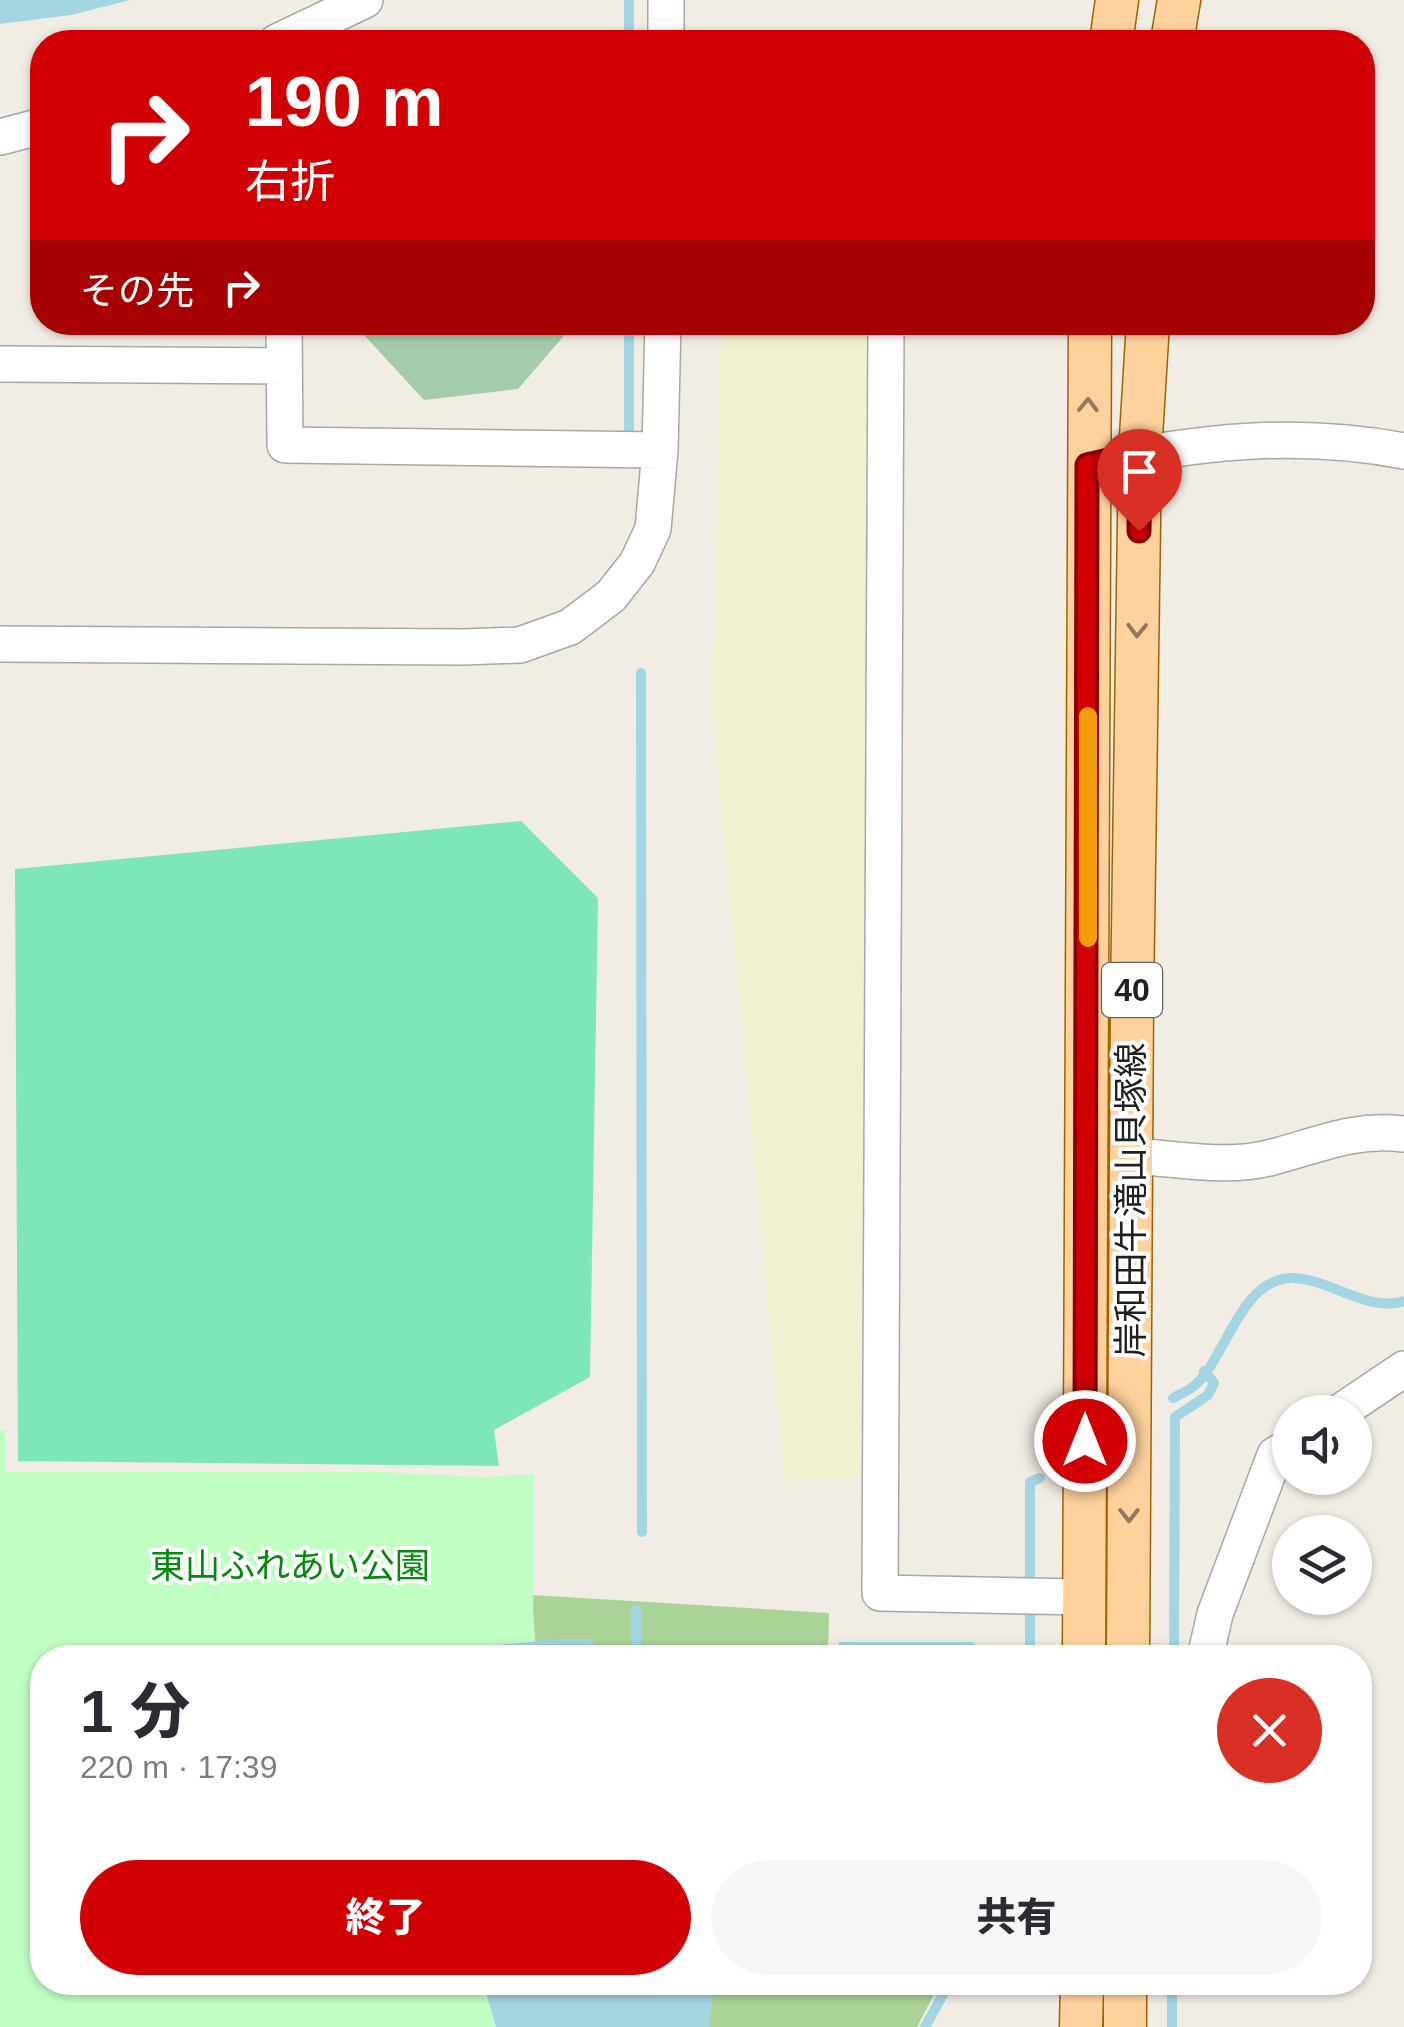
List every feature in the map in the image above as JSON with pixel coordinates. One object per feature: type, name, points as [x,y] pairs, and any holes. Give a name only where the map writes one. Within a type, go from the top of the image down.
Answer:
[{"type":"main road","points":[[1113,30],[1117,0]]},
{"type":"main road","points":[[1174,30],[1179,0]]},
{"type":"main road","name":"岸和田牛滝山貝塚線","points":[[1084,1645],[1090,335]]},
{"type":"main road","name":"岸和田牛滝山貝塚線","points":[[1128,1645],[1140,453],[1147,335]]},
{"type":"main road","points":[[1081,2027],[1082,1995]]},
{"type":"main road","points":[[1125,1995],[1125,2027]]},
{"type":"street","points":[[306,30],[365,0]]},
{"type":"street","points":[[666,0],[666,30]]},
{"type":"street","points":[[0,137],[30,129]]},
{"type":"street","points":[[284,335],[284,444],[660,450]]},
{"type":"street","points":[[0,644],[520,645],[570,627],[612,596],[637,563],[653,529],[660,450],[662,335]]},
{"type":"street","points":[[886,335],[880,1593],[1084,1597]]},
{"type":"street","points":[[0,364],[284,366]]},
{"type":"street","points":[[1087,465],[1140,453],[1300,437],[1404,451]]},
{"type":"street","points":[[1130,1156],[1233,1162],[1267,1159],[1318,1141],[1386,1132],[1404,1134]]},
{"type":"street","points":[[1366,1395],[1404,1370]]},
{"type":"street","points":[[1208,1645],[1215,1614],[1272,1464]]},
{"type":"green space","points":[[364,335],[565,335],[518,389],[424,400]]},
{"type":"green space","points":[[721,335],[867,335],[864,1478],[785,1483],[713,718]]},
{"type":"green space","points":[[521,821],[598,898],[590,1377],[494,1430],[499,1466],[18,1461],[15,869]]},
{"type":"green space","name":"東山ふれあい公園","points":[[0,1430],[5,1430],[5,1472],[380,1472],[482,1477],[534,1474],[533,1642],[30,1645],[30,1995],[487,1995],[496,2027],[0,2027]]},
{"type":"green space","points":[[532,1595],[829,1613],[828,1645],[535,1645]]},
{"type":"green space","points":[[599,1995],[934,1995],[917,2027],[605,2027]]},
{"type":"water","points":[[0,0],[130,0],[71,15],[0,24]]},
{"type":"water","points":[[593,1639],[594,1645],[497,1645]]},
{"type":"water","points":[[973,1642],[976,1645],[839,1645]]},
{"type":"water","points":[[487,1995],[713,1995],[709,2027],[496,2027]]},
{"type":"waterway","points":[[629,0],[629,30]]},
{"type":"waterway","points":[[629,335],[629,429]]},
{"type":"waterway","points":[[641,673],[642,1532]]},
{"type":"waterway","points":[[1173,1398],[1192,1388],[1205,1374],[1246,1306],[1273,1282],[1304,1279],[1361,1299],[1404,1301]]},
{"type":"waterway","points":[[1174,1645],[1175,1417],[1208,1395],[1214,1383],[1204,1371]]},
{"type":"waterway","points":[[1030,1645],[1030,1482],[1040,1478]]},
{"type":"waterway","points":[[636,1610],[636,1645]]},
{"type":"waterway","points":[[925,2027],[943,1995]]},
{"type":"waterway","points":[[1172,1995],[1172,2027]]},
{"type":"slow traffic","points":[[1088,716],[1088,938]]},
{"type":"route","points":[[1085,1441],[1087,465],[1140,453],[1139,531]]}]
